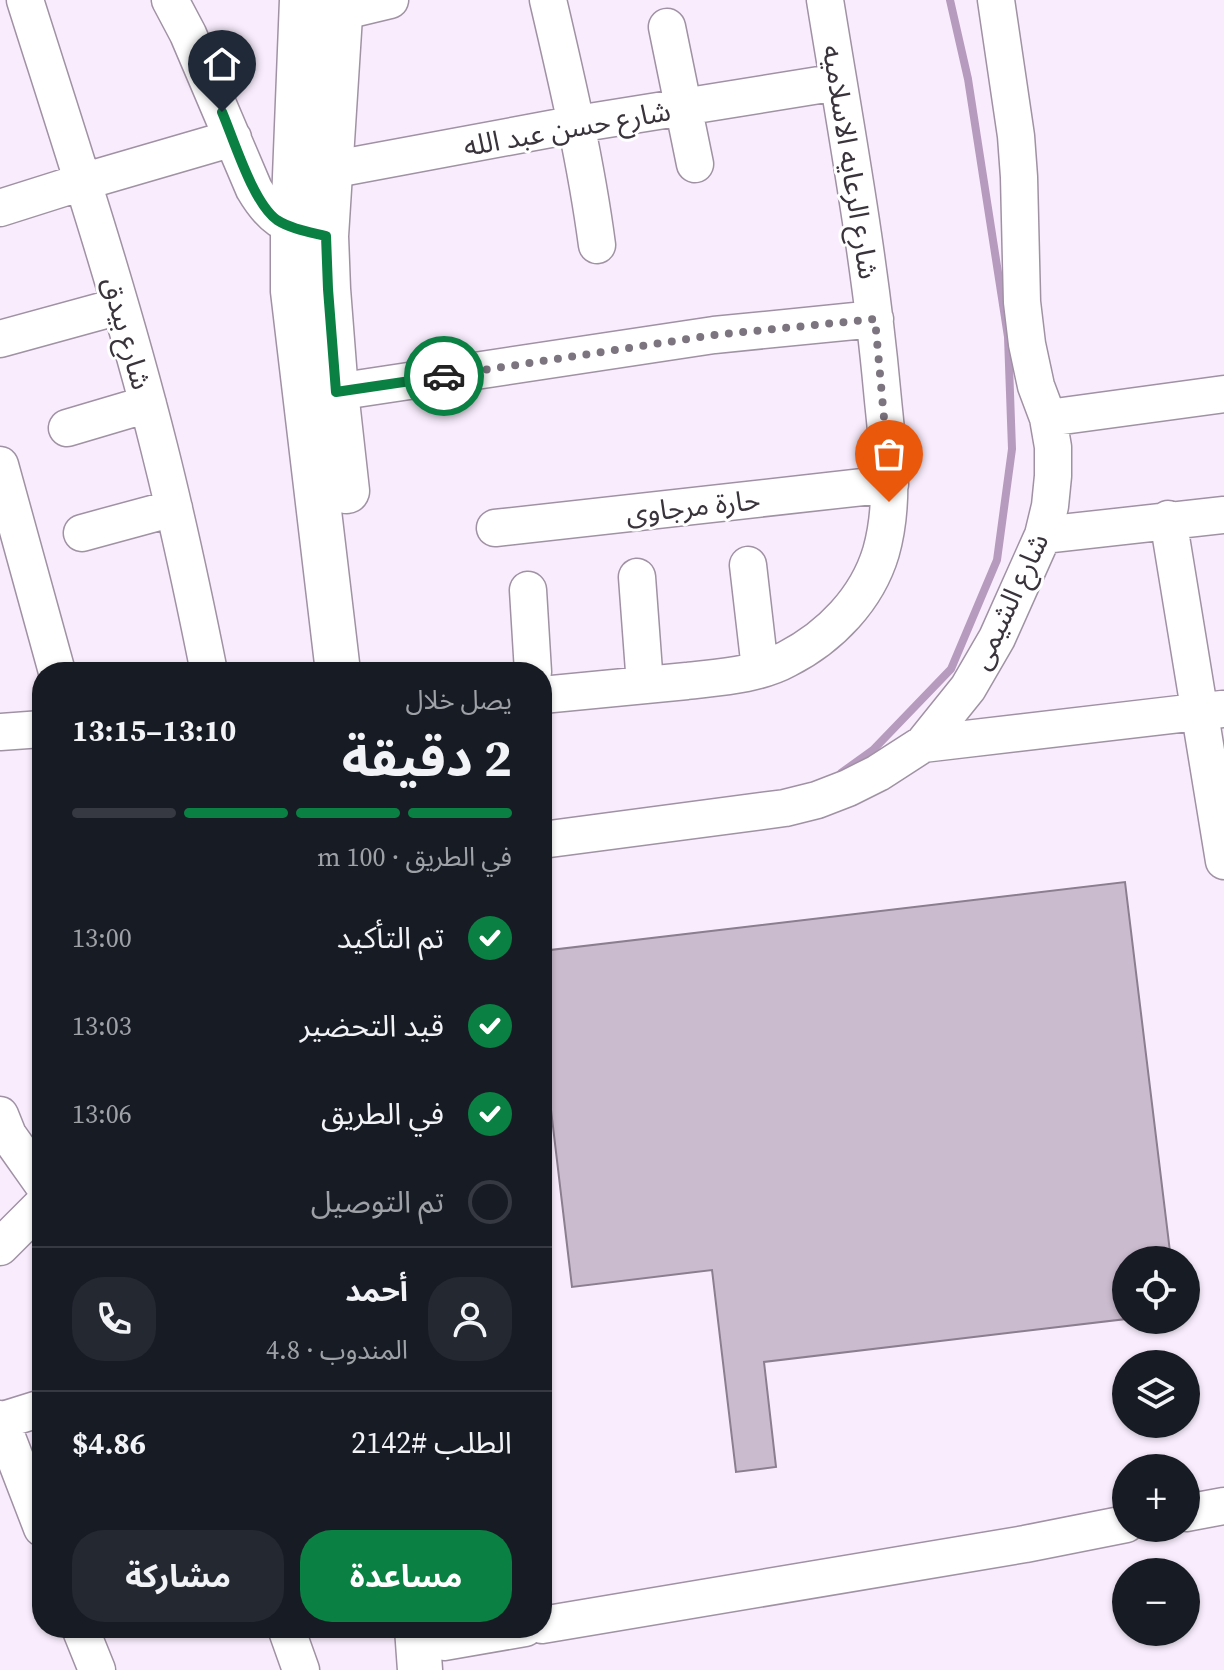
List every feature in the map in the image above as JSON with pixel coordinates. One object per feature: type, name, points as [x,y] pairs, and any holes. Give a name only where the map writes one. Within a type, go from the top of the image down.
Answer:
[{"type":"main road","points":[[328,4],[309,232],[293,291],[337,662]]},
{"type":"main road","points":[[309,232],[328,289],[336,392],[366,662]]},
{"type":"street","name":"شارع بيدق","points":[[25,0],[148,404],[191,580],[207,662]]},
{"type":"street","points":[[170,0],[188,34],[263,206],[276,219],[309,232]]},
{"type":"street","points":[[328,4],[390,0]]},
{"type":"street","points":[[548,0],[577,124],[597,245]]},
{"type":"street","name":"شارع الرعايه الاسلاميه","points":[[552,694],[715,677],[785,661],[816,642],[843,618],[865,588],[880,555],[888,520],[890,484],[875,319],[825,0]]},
{"type":"street","name":"شارع الشيمى","points":[[552,839],[785,808],[848,788],[923,744],[968,688],[997,638],[1043,535],[1050,506],[1053,447],[1048,418],[1036,386],[1022,302],[1016,136],[996,0]]},
{"type":"street","points":[[667,27],[695,164]]},
{"type":"street","name":"شارع حسن عبد الله","points":[[313,172],[577,124],[838,82]]},
{"type":"street","points":[[0,208],[233,138]]},
{"type":"street","points":[[0,339],[120,306]]},
{"type":"street","points":[[336,392],[714,335],[875,319]]},
{"type":"street","points":[[1048,418],[1224,394]]},
{"type":"street","points":[[67,428],[148,404]]},
{"type":"street","points":[[0,465],[54,662]]},
{"type":"street","name":"حارة مرجاوى","points":[[495,528],[890,484]]},
{"type":"street","points":[[82,533],[174,508]]},
{"type":"street","points":[[1043,535],[1224,515]]},
{"type":"street","points":[[1168,519],[1212,710],[1224,861]]},
{"type":"street","points":[[748,565],[760,669]]},
{"type":"street","points":[[637,577],[645,685]]},
{"type":"street","points":[[528,590],[532,662]]},
{"type":"street","points":[[923,744],[1212,710]]},
{"type":"street","points":[[0,732],[32,730]]},
{"type":"street","points":[[0,1115],[8,1135],[32,1169]]},
{"type":"street","points":[[0,1247],[32,1215]]},
{"type":"street","points":[[32,1411],[0,1420],[32,1502]]},
{"type":"street","points":[[1200,1510],[1224,1506]]},
{"type":"street","points":[[552,1623],[1112,1527]]},
{"type":"street","points":[[84,1638],[97,1670]]},
{"type":"street","points":[[290,1638],[301,1670]]},
{"type":"street","points":[[434,1648],[480,1638]]},
{"type":"building","points":[[1125,882],[1169,1246],[1112,1246],[1112,1321],[764,1362],[776,1467],[736,1472],[712,1270],[572,1287],[552,1118],[552,950]]},
{"type":"waterway","points":[[841,773],[873,750],[951,669],[997,560],[1012,449],[1008,337],[968,79],[950,0]]},
{"type":"way so far","points":[[444,376],[714,335],[875,319],[889,502]]},
{"type":"route","points":[[222,112],[263,206],[276,219],[326,236],[336,392],[444,376]]}]
